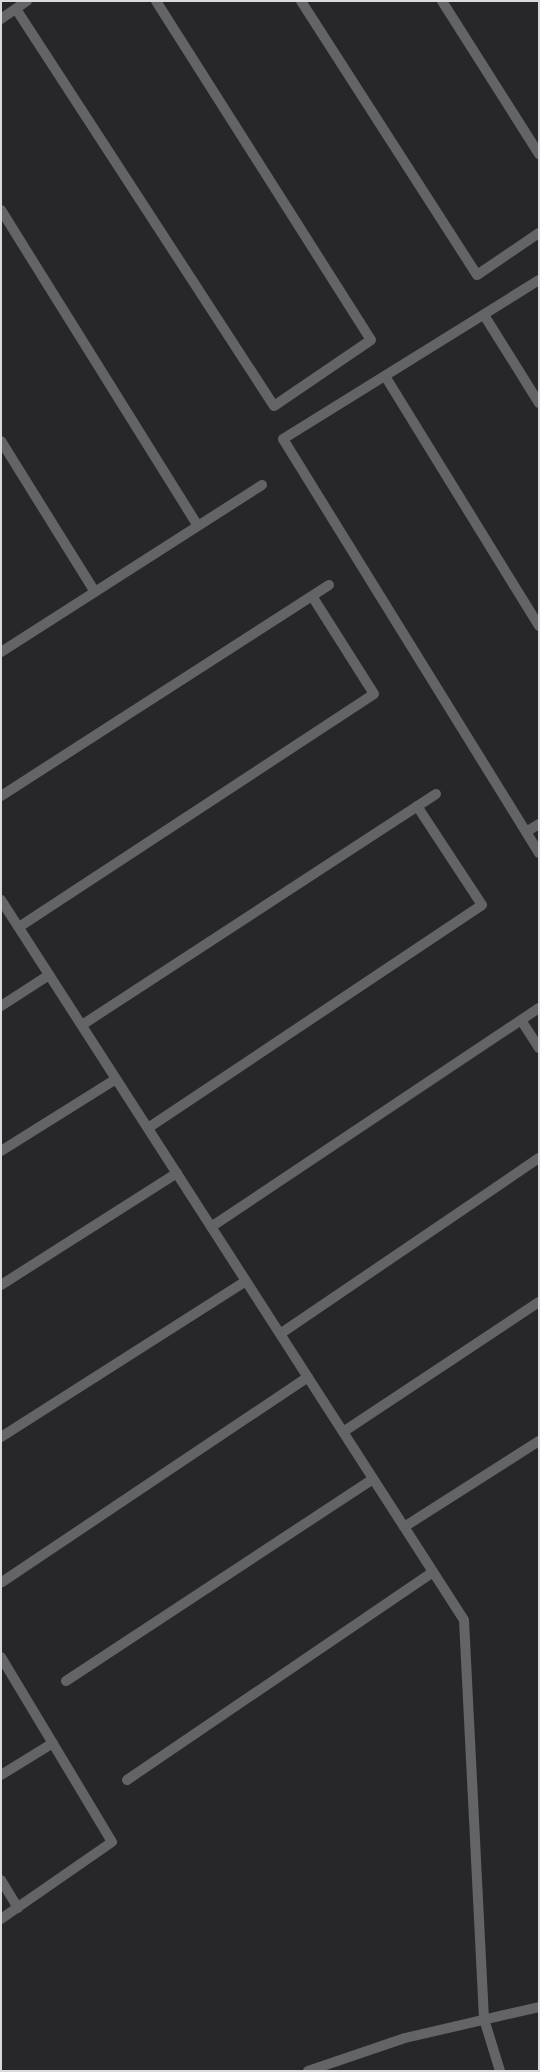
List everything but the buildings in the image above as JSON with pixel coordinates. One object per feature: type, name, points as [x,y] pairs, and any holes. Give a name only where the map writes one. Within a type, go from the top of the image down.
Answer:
[{"type":"street","points":[[1,19],[27,1]]},
{"type":"street","points":[[16,9],[274,406],[371,340],[156,1]]},
{"type":"street","points":[[301,1],[477,275],[539,232]]},
{"type":"street","points":[[442,1],[539,154]]},
{"type":"street","points":[[1,210],[198,526]]},
{"type":"street","points":[[539,280],[283,439],[539,852]]},
{"type":"street","points":[[484,315],[539,403]]},
{"type":"street","points":[[385,376],[539,626]]},
{"type":"street","points":[[1,441],[95,592]]},
{"type":"street","points":[[1,652],[262,485]]},
{"type":"street","points":[[1,796],[329,586]]},
{"type":"street","points":[[19,927],[374,694],[312,596]]},
{"type":"street","points":[[82,1025],[436,794]]},
{"type":"street","points":[[148,1128],[482,905],[417,806]]},
{"type":"street","points":[[526,832],[539,824]]},
{"type":"street","points":[[1,900],[464,1620],[484,2019],[500,2071]]},
{"type":"street","points":[[1,1006],[49,975]]},
{"type":"street","points":[[211,1227],[539,1008]]},
{"type":"street","points":[[521,1020],[539,1048]]},
{"type":"street","points":[[1,1151],[116,1079]]},
{"type":"street","points":[[280,1334],[539,1158]]},
{"type":"street","points":[[1,1285],[177,1173]]},
{"type":"street","points":[[1,1437],[246,1281]]},
{"type":"street","points":[[343,1432],[539,1302]]},
{"type":"street","points":[[2,1582],[308,1377]]},
{"type":"street","points":[[404,1528],[539,1441]]},
{"type":"street","points":[[66,1681],[373,1479]]},
{"type":"street","points":[[127,1780],[433,1572]]},
{"type":"street","points":[[1,1657],[112,1842],[1,1919]]},
{"type":"street","points":[[1,1774],[53,1743]]},
{"type":"street","points":[[1,1880],[18,1908]]},
{"type":"street","points":[[308,2071],[405,2038],[539,2007]]}]
